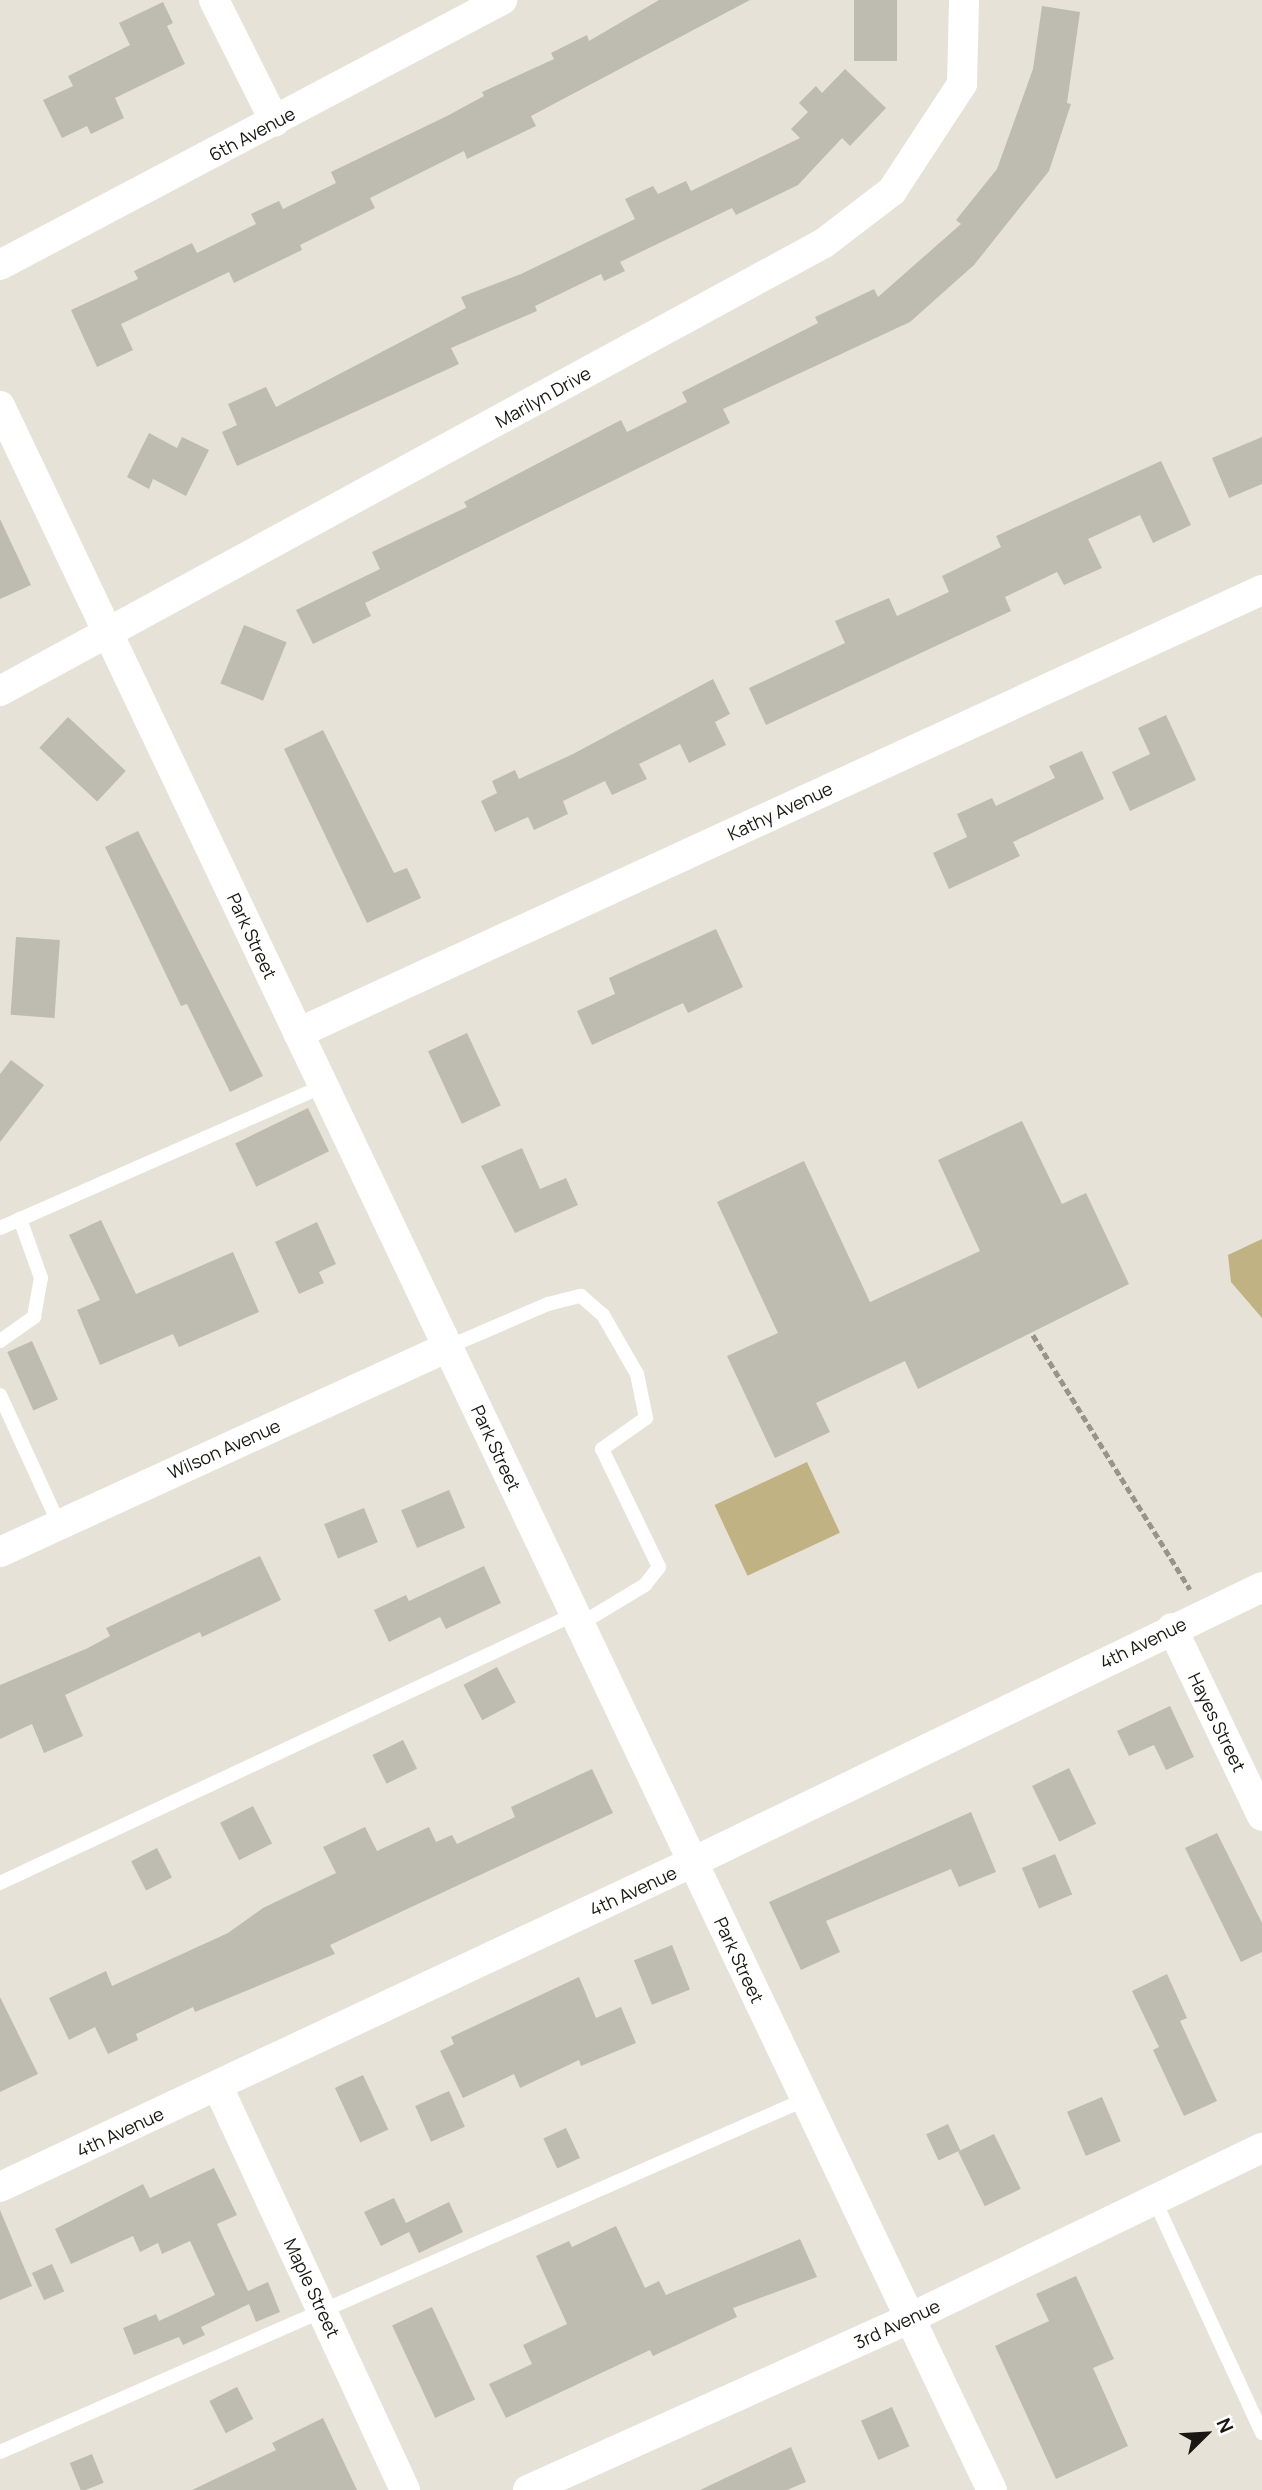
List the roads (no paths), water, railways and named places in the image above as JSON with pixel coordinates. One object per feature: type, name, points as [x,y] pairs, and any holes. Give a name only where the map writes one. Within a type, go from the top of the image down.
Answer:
[{"type":"street","points":[[214,0],[275,122]]},
{"type":"street","name":"6th Avenue","points":[[0,265],[502,0]]},
{"type":"street","name":"Marilyn Drive","points":[[0,691],[109,635],[824,243],[892,191],[962,84],[964,0]]},
{"type":"street","name":"Park Street","points":[[0,406],[992,2490]]},
{"type":"street","name":"Kathy Avenue","points":[[298,1033],[1262,590]]},
{"type":"street","name":"Wilson Avenue","points":[[0,1552],[448,1347]]},
{"type":"street","name":"4th Avenue","points":[[0,2187],[693,1862],[1172,1628],[1262,1587]]},
{"type":"street","name":"Hayes Street","points":[[1172,1628],[1262,1816]]},
{"type":"street","name":"Maple Street","points":[[218,2087],[405,2490]]},
{"type":"street","name":"3rd Avenue","points":[[528,2490],[910,2318],[1262,2148]]},
{"type":"lane","points":[[0,1228],[324,1086]]},
{"type":"lane","points":[[0,1341],[34,1317],[41,1278],[20,1219]]},
{"type":"lane","points":[[0,1883],[577,1619],[645,1585],[659,1567],[602,1449],[646,1418],[637,1374],[603,1315],[580,1296],[548,1304],[448,1347]]},
{"type":"lane","points":[[0,1395],[59,1524]]},
{"type":"lane","points":[[0,2452],[321,2309],[806,2099]]},
{"type":"lane","points":[[1154,2199],[1262,2433]]}]
